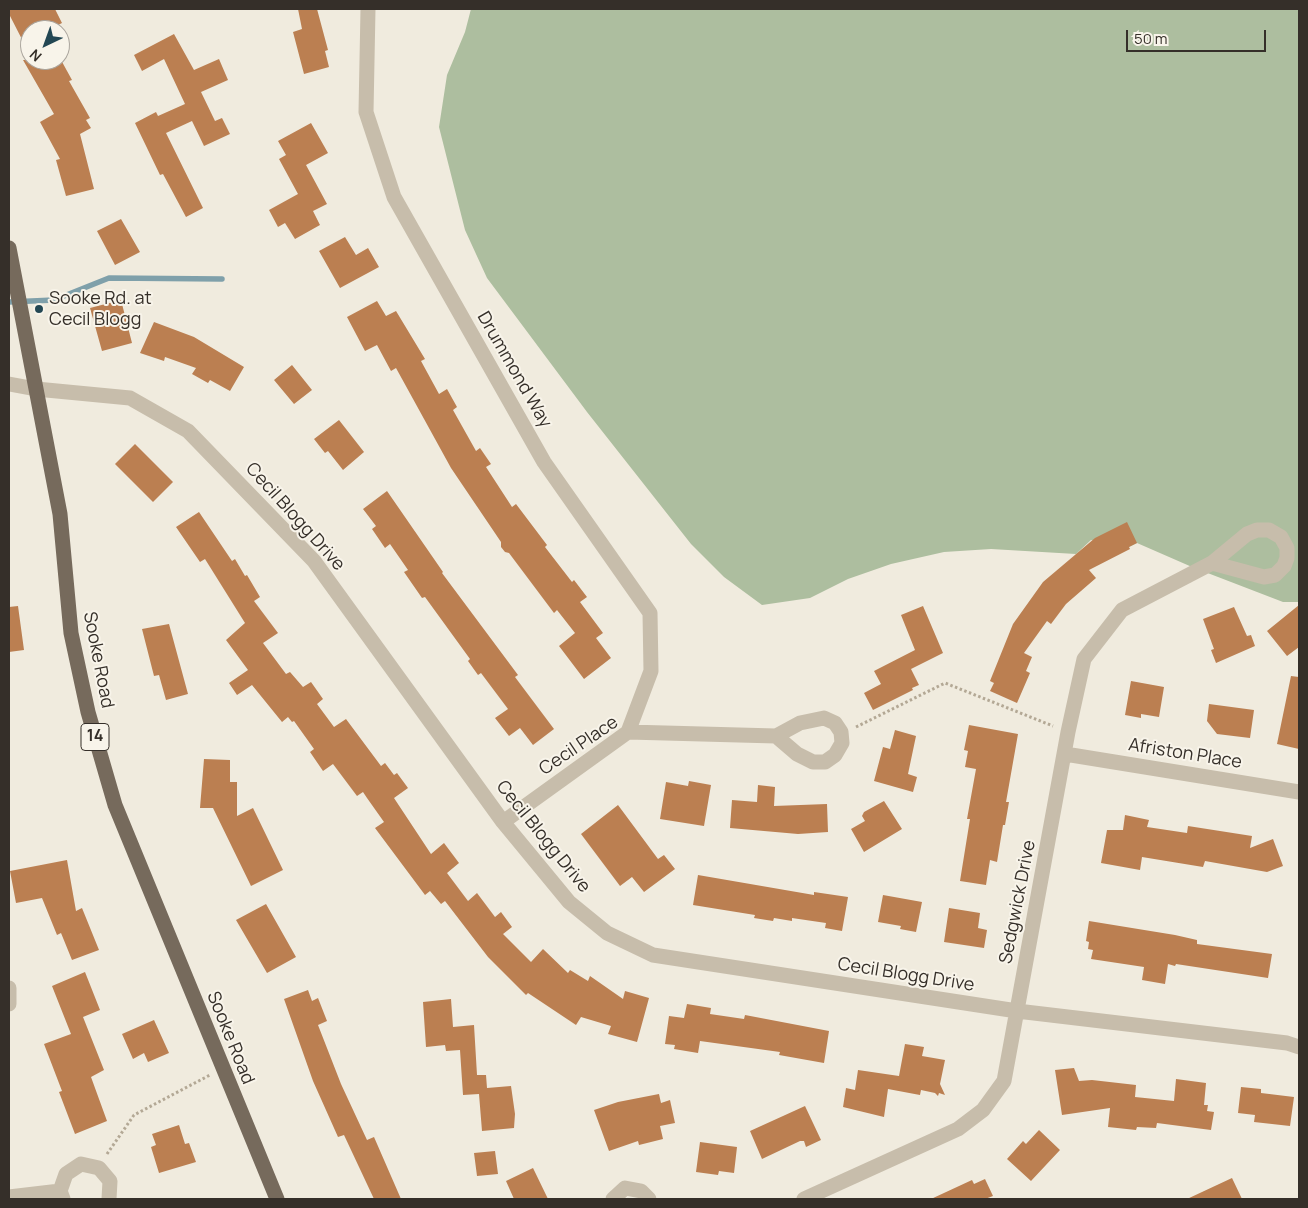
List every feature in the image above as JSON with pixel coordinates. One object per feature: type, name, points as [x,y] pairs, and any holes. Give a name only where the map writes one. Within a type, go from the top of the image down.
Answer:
[{"type":"main road","name":"Sooke Road","points":[[9,248],[60,514],[71,633],[88,712],[115,805],[277,1199]]},
{"type":"street","name":"Drummond Way","points":[[368,9],[366,112],[394,197],[544,462],[650,613],[652,671],[628,732]]},
{"type":"street","name":"Cecil Blogg Drive","points":[[9,384],[36,389],[130,398],[188,431],[314,561],[503,822],[569,902],[607,933],[653,955],[1016,1011],[1278,1042],[1299,1047]]},
{"type":"street","name":"Sedgwick Drive","points":[[804,1199],[958,1129],[983,1110],[1004,1082],[1068,732],[1084,659],[1122,610],[1212,563],[1247,534],[1257,530],[1269,530],[1281,536],[1287,548],[1287,558],[1284,566],[1275,575],[1264,577],[1212,563]]},
{"type":"street","name":"Cecil Place","points":[[503,822],[628,732],[776,736],[800,723],[824,718],[835,723],[841,732]]},
{"type":"street","points":[[776,736],[797,754],[814,762],[825,762],[835,755],[842,743],[841,732]]},
{"type":"street","name":"Afriston Place","points":[[1065,754],[1299,792]]},
{"type":"street","points":[[9,988],[9,1004]]},
{"type":"street","points":[[9,1197],[62,1195],[66,1174],[81,1164],[99,1168],[110,1181],[109,1199]]},
{"type":"street","points":[[613,1199],[625,1188],[641,1191],[649,1199]]},
{"type":"path","points":[[841,732],[946,683],[1068,732]]},
{"type":"path","points":[[108,1152],[134,1115],[222,1069]]},
{"type":"green space","points":[[471,9],[1299,9],[1299,602],[1283,602],[1192,567],[1137,543],[1129,547],[1091,540],[1076,554],[991,549],[944,552],[891,564],[848,579],[810,598],[762,605],[724,577],[691,544],[587,412],[487,278],[465,230],[439,127],[447,75],[465,32]]},
{"type":"building","points":[[9,9],[55,9],[60,20],[20,20],[20,35],[9,14]]},
{"type":"building","points":[[298,9],[317,9],[328,50],[325,51],[329,67],[304,74],[293,32],[302,29]]},
{"type":"building","points":[[174,34],[194,70],[219,59],[228,80],[201,92],[215,121],[222,118],[230,134],[204,146],[192,121],[166,133],[203,208],[186,217],[163,174],[160,175],[135,123],[156,112],[158,116],[185,104],[164,59],[142,71],[134,55]]},
{"type":"building","points":[[29,70],[66,70],[72,80],[69,81],[90,118],[86,120],[91,128],[80,134],[94,189],[66,196],[56,160],[60,159],[40,122],[54,114]]},
{"type":"building","points":[[311,123],[328,153],[306,165],[327,204],[313,211],[320,225],[295,239],[285,223],[278,227],[269,210],[298,194],[279,159],[286,155],[278,141]]},
{"type":"building","points":[[121,219],[140,252],[115,265],[97,231]]},
{"type":"building","points":[[345,237],[356,255],[368,248],[379,267],[340,288],[319,251]]},
{"type":"building","points":[[121,300],[132,343],[102,351],[90,308]]},
{"type":"building","points":[[377,301],[386,316],[396,311],[425,359],[421,361],[439,394],[447,389],[457,407],[453,410],[476,451],[480,448],[491,464],[486,467],[512,507],[516,504],[547,545],[545,547],[572,582],[574,580],[587,597],[580,602],[603,633],[596,638],[611,658],[584,679],[559,646],[575,633],[557,610],[554,613],[509,553],[505,552],[501,547],[501,542],[451,468],[396,368],[391,371],[377,345],[365,351],[347,317]]},
{"type":"building","points":[[154,322],[194,337],[244,367],[230,391],[210,380],[208,383],[192,374],[196,368],[165,357],[164,361],[140,353]]},
{"type":"building","points":[[292,365],[312,390],[294,404],[274,380]]},
{"type":"building","points":[[339,420],[364,452],[343,470],[328,451],[325,453],[314,439]]},
{"type":"building","points":[[135,444],[173,482],[153,502],[115,464]]},
{"type":"building","points":[[387,491],[442,573],[518,675],[515,677],[554,729],[533,745],[520,728],[509,736],[495,718],[508,709],[481,673],[478,675],[468,661],[470,659],[425,597],[422,598],[404,572],[408,570],[390,544],[385,548],[372,529],[376,526],[363,509]]},
{"type":"building","points":[[199,512],[232,561],[235,559],[245,576],[247,575],[260,597],[254,601],[278,633],[263,643],[286,674],[290,672],[303,687],[311,682],[323,699],[317,704],[334,727],[346,719],[381,766],[385,763],[394,775],[397,773],[408,788],[394,798],[431,854],[444,843],[459,863],[447,873],[468,901],[477,893],[495,917],[501,912],[512,927],[503,934],[531,962],[543,949],[568,973],[570,970],[588,981],[590,976],[623,999],[625,991],[649,998],[637,1042],[608,1034],[611,1026],[581,1017],[576,1025],[528,993],[526,995],[488,957],[445,901],[441,904],[430,891],[425,895],[375,828],[384,822],[363,792],[357,796],[333,764],[323,771],[310,752],[314,749],[294,721],[292,722],[288,717],[282,722],[252,685],[237,695],[229,683],[248,670],[226,640],[245,623],[205,559],[200,562],[176,527]]},
{"type":"building","points":[[1127,522],[1137,543],[1129,547],[1130,549],[1089,570],[1096,578],[1066,604],[1051,624],[1047,621],[1024,653],[1032,657],[1026,671],[1030,673],[1017,703],[990,691],[994,683],[990,681],[1013,624],[1043,582],[1095,538]]},
{"type":"building","points":[[1299,605],[1299,647],[1287,656],[1267,631]]},
{"type":"building","points":[[18,606],[24,650],[9,652],[9,607]]},
{"type":"building","points":[[923,606],[943,653],[911,669],[919,685],[912,688],[913,690],[873,710],[864,693],[881,684],[874,671],[915,650],[901,615]]},
{"type":"building","points":[[1234,607],[1247,636],[1251,635],[1255,646],[1216,663],[1211,650],[1214,649],[1203,619]]},
{"type":"building","points":[[169,624],[188,694],[166,700],[159,675],[154,676],[142,629]]},
{"type":"building","points":[[1291,676],[1299,677],[1299,749],[1277,744]]},
{"type":"building","points":[[1131,681],[1164,687],[1159,717],[1141,714],[1141,718],[1125,715]]},
{"type":"building","points":[[1209,704],[1254,710],[1250,738],[1217,734],[1207,721]]},
{"type":"building","points":[[969,725],[1018,734],[1006,802],[1009,802],[1005,825],[1003,825],[997,862],[990,860],[986,885],[960,881],[970,819],[967,819],[976,769],[965,767],[968,751],[964,750]]},
{"type":"building","points":[[895,730],[916,736],[908,774],[917,777],[913,792],[874,781],[883,747],[890,749]]},
{"type":"building","points":[[204,759],[230,760],[230,782],[237,782],[237,816],[253,808],[283,870],[251,886],[213,808],[200,808]]},
{"type":"building","points":[[689,781],[711,785],[704,826],[660,819],[666,782],[688,786]]},
{"type":"building","points":[[758,785],[775,787],[774,806],[827,804],[828,832],[798,834],[730,828],[732,800],[757,802]]},
{"type":"building","points":[[884,801],[902,829],[864,852],[851,829],[865,821],[862,816],[864,812]]},
{"type":"building","points":[[618,805],[658,859],[664,855],[675,869],[644,892],[632,877],[620,886],[581,834]]},
{"type":"building","points":[[1125,815],[1149,820],[1147,827],[1187,833],[1188,826],[1252,836],[1250,848],[1273,839],[1283,866],[1267,872],[1205,861],[1203,867],[1142,857],[1140,870],[1101,863],[1107,830],[1123,830]]},
{"type":"building","points":[[67,860],[76,911],[82,908],[99,950],[72,960],[61,933],[57,935],[42,898],[16,903],[10,871]]},
{"type":"building","points":[[698,875],[814,895],[814,892],[848,897],[842,931],[825,928],[826,923],[792,918],[792,921],[774,918],[773,921],[754,918],[755,915],[693,905]]},
{"type":"building","points":[[883,895],[922,902],[916,932],[900,929],[901,926],[878,922]]},
{"type":"building","points":[[266,904],[296,957],[267,973],[236,920]]},
{"type":"building","points":[[949,908],[980,913],[978,928],[987,930],[984,948],[944,942]]},
{"type":"building","points":[[1089,921],[1175,935],[1197,940],[1197,944],[1272,954],[1268,978],[1168,964],[1165,984],[1142,980],[1144,967],[1091,959],[1093,950],[1088,949],[1089,942],[1086,941]]},
{"type":"building","points":[[85,972],[100,1010],[83,1017],[104,1070],[91,1077],[107,1121],[75,1134],[59,1092],[62,1091],[44,1044],[71,1034],[52,986]]},
{"type":"building","points":[[308,990],[312,1001],[318,998],[327,1021],[318,1025],[341,1084],[367,1140],[374,1137],[401,1199],[374,1199],[344,1135],[338,1137],[313,1081],[284,999]]},
{"type":"building","points":[[451,999],[453,1027],[474,1025],[477,1075],[486,1075],[487,1088],[511,1086],[515,1114],[514,1128],[482,1131],[479,1094],[463,1095],[460,1050],[446,1051],[445,1045],[426,1047],[423,1002]]},
{"type":"building","points":[[687,1004],[711,1008],[710,1014],[744,1019],[745,1015],[829,1031],[824,1063],[779,1055],[780,1052],[700,1041],[698,1053],[674,1049],[675,1045],[665,1044],[669,1016],[684,1018]]},
{"type":"building","points":[[154,1020],[169,1053],[148,1062],[144,1053],[133,1059],[122,1034]]},
{"type":"building","points":[[905,1044],[924,1047],[922,1056],[945,1060],[940,1084],[945,1095],[939,1093],[938,1096],[935,1093],[921,1090],[920,1095],[888,1089],[884,1117],[843,1107],[846,1088],[855,1090],[858,1070],[899,1076]]},
{"type":"building","points":[[1074,1068],[1079,1081],[1092,1080],[1136,1085],[1135,1097],[1174,1101],[1176,1079],[1206,1083],[1204,1105],[1208,1105],[1207,1111],[1214,1112],[1211,1130],[1157,1123],[1156,1128],[1137,1127],[1136,1130],[1108,1127],[1110,1108],[1062,1115],[1055,1070]]},
{"type":"building","points":[[1241,1087],[1261,1089],[1261,1093],[1294,1097],[1290,1126],[1254,1122],[1255,1115],[1238,1113]]},
{"type":"building","points":[[659,1094],[661,1103],[670,1100],[675,1123],[660,1126],[663,1139],[639,1145],[638,1141],[609,1151],[594,1110],[618,1102]]},
{"type":"building","points":[[805,1106],[821,1140],[806,1147],[804,1141],[800,1141],[762,1159],[750,1131]]},
{"type":"building","points":[[179,1125],[185,1144],[189,1143],[196,1162],[159,1173],[151,1147],[156,1145],[152,1134]]},
{"type":"building","points":[[1039,1130],[1060,1150],[1031,1181],[1007,1159],[1023,1141],[1026,1144]]},
{"type":"building","points":[[700,1142],[737,1147],[734,1173],[719,1171],[718,1175],[696,1172]]},
{"type":"building","points":[[495,1151],[498,1174],[477,1176],[474,1153]]},
{"type":"building","points":[[533,1168],[548,1199],[514,1199],[506,1181]]},
{"type":"building","points":[[1232,1178],[1242,1199],[1187,1199]]},
{"type":"building","points":[[985,1179],[993,1196],[985,1199],[931,1199],[972,1180],[974,1184]]},
{"type":"waterway","points":[[9,302],[54,300],[109,278],[222,279]]},
{"type":"place","name":"Sooke Rd. at Cecil Blogg","points":[[39,309]]}]
